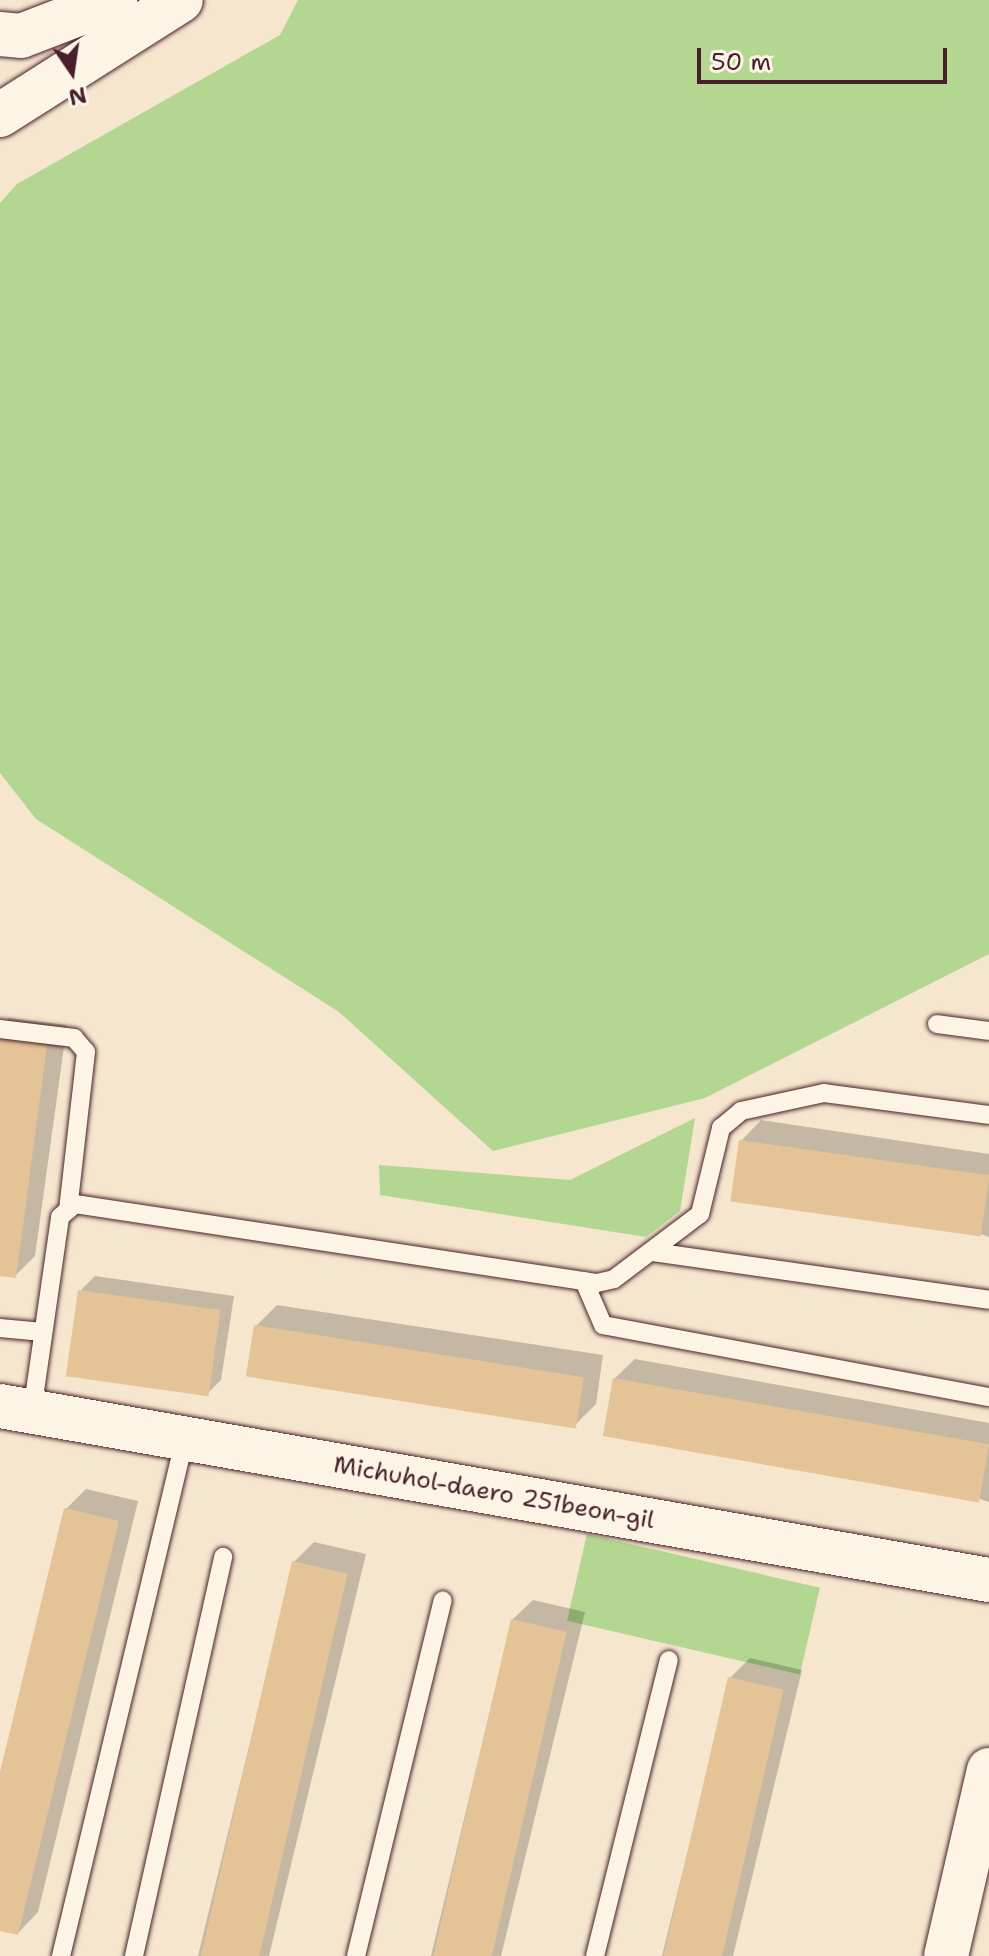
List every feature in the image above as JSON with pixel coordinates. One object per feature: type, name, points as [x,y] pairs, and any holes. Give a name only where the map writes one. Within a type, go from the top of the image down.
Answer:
[{"type":"street","points":[[0,34],[21,36],[115,0]]},
{"type":"street","points":[[0,115],[181,0]]},
{"type":"street","name":"Michuhol-daero 251beon-gil","points":[[16,1409],[989,1580]]},
{"type":"street","points":[[946,1956],[989,1770]]},
{"type":"lane","points":[[937,1024],[989,1031]]},
{"type":"lane","points":[[0,1029],[74,1038],[86,1052],[68,1210]]},
{"type":"lane","points":[[16,1409],[43,1332],[60,1217],[68,1210],[110,1205],[584,1281],[614,1279],[700,1214],[721,1128],[741,1111],[824,1093],[989,1115]]},
{"type":"lane","points":[[653,1252],[989,1300]]},
{"type":"lane","points":[[584,1281],[603,1325],[989,1397]]},
{"type":"lane","points":[[0,1328],[43,1332]]},
{"type":"lane","points":[[61,1956],[185,1438]]},
{"type":"lane","points":[[134,1956],[223,1557]]},
{"type":"lane","points":[[356,1956],[443,1600]]},
{"type":"lane","points":[[595,1956],[669,1660]]},
{"type":"green space","points":[[298,0],[989,0],[989,954],[705,1098],[493,1151],[339,1012],[36,819],[0,773],[0,203],[17,184],[280,35]]},
{"type":"green space","points":[[695,1118],[680,1211],[646,1237],[380,1195],[379,1165],[570,1180]]},
{"type":"green space","points":[[587,1534],[820,1588],[800,1674],[567,1621]]},
{"type":"building","points":[[0,1039],[47,1045],[16,1278],[0,1276]]},
{"type":"building","points":[[739,1140],[989,1175],[981,1237],[730,1201]]},
{"type":"building","points":[[78,1290],[221,1310],[208,1396],[66,1376]]},
{"type":"building","points":[[254,1325],[584,1377],[576,1429],[246,1376]]},
{"type":"building","points":[[613,1378],[989,1444],[979,1502],[603,1436]]},
{"type":"building","points":[[64,1508],[119,1521],[18,1935],[0,1931],[0,1772]]},
{"type":"building","points":[[292,1561],[348,1574],[259,1956],[201,1956]]},
{"type":"building","points":[[511,1619],[567,1632],[492,1956],[433,1956]]},
{"type":"building","points":[[728,1677],[784,1690],[722,1956],[664,1956]]}]
